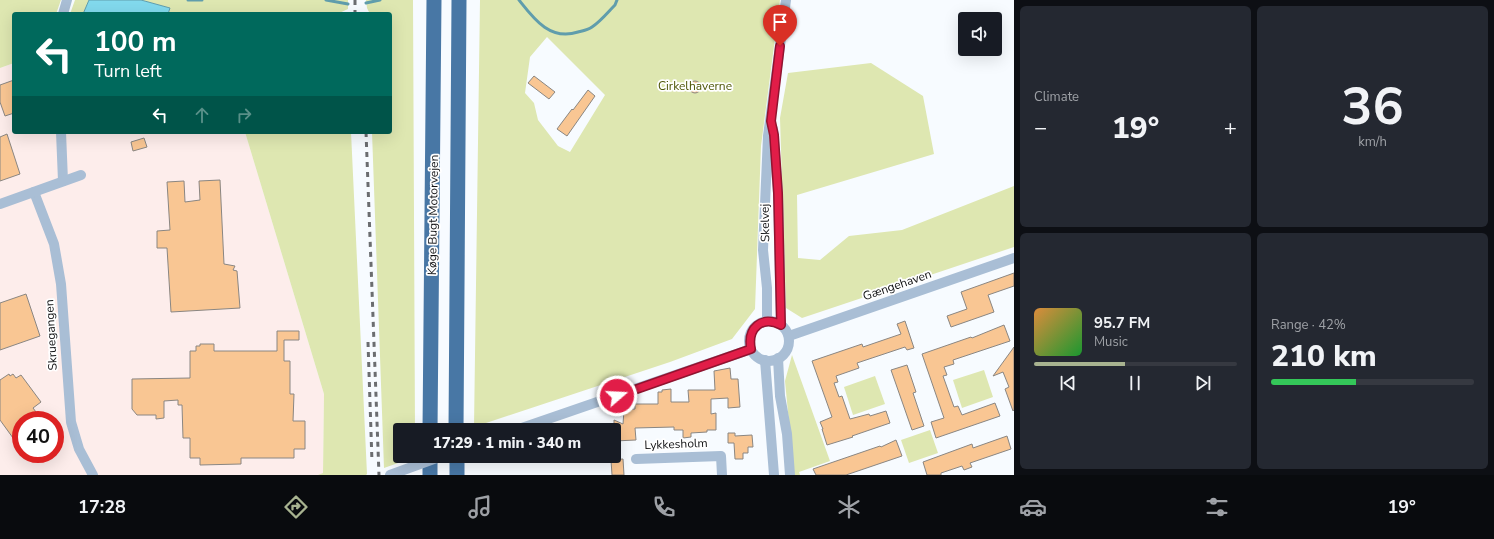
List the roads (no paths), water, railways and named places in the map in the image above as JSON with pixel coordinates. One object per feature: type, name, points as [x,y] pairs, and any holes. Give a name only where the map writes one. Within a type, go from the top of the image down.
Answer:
[{"type":"highway","name":"Køge Bugt Motorvejen","points":[[430,423],[434,0]]},
{"type":"highway","name":"Køge Bugt Motorvejen","points":[[456,423],[458,0]]},
{"type":"highway","points":[[430,463],[430,475]]},
{"type":"highway","points":[[457,463],[457,475]]},
{"type":"street","points":[[64,12],[68,0]]},
{"type":"street","name":"Skelvej","points":[[767,321],[767,288],[764,250],[767,144],[786,0]]},
{"type":"street","name":"Skelvej","points":[[771,121],[774,135],[778,193],[781,325]]},
{"type":"street","points":[[61,134],[63,181]]},
{"type":"street","points":[[0,204],[81,175]]},
{"type":"street","name":"Skruegangen","points":[[34,192],[54,244],[61,284],[71,422],[79,449],[93,475]]},
{"type":"street","name":"Gængehaven","points":[[789,336],[1014,258]]},
{"type":"street","points":[[767,321],[775,322],[781,325],[789,336],[789,343],[786,352],[778,358],[772,360],[764,360],[758,357],[751,349],[749,340],[752,330],[759,324],[767,321]]},
{"type":"street","points":[[536,423],[751,349]]},
{"type":"street","points":[[778,358],[780,396],[787,434],[790,475]]},
{"type":"street","points":[[764,360],[774,475]]},
{"type":"street","name":"Lykkesholm","points":[[636,459],[721,456],[722,475]]},
{"type":"street","points":[[390,475],[423,463]]},
{"type":"water","points":[[89,0],[141,0],[170,8],[169,12],[84,12]]},
{"type":"waterway","points":[[188,0],[202,0]]},
{"type":"waterway","points":[[326,0],[348,4]]},
{"type":"waterway","points":[[366,3],[380,0]]},
{"type":"waterway","points":[[519,0],[537,21],[551,31],[568,34],[592,27],[615,5],[617,0]]},
{"type":"railway","points":[[355,0],[355,12]]},
{"type":"railway","points":[[366,134],[379,475]]},
{"type":"railway","points":[[368,342],[372,462]]},
{"type":"park label","name":"Cirkelhaverne","points":[[695,86]]}]
